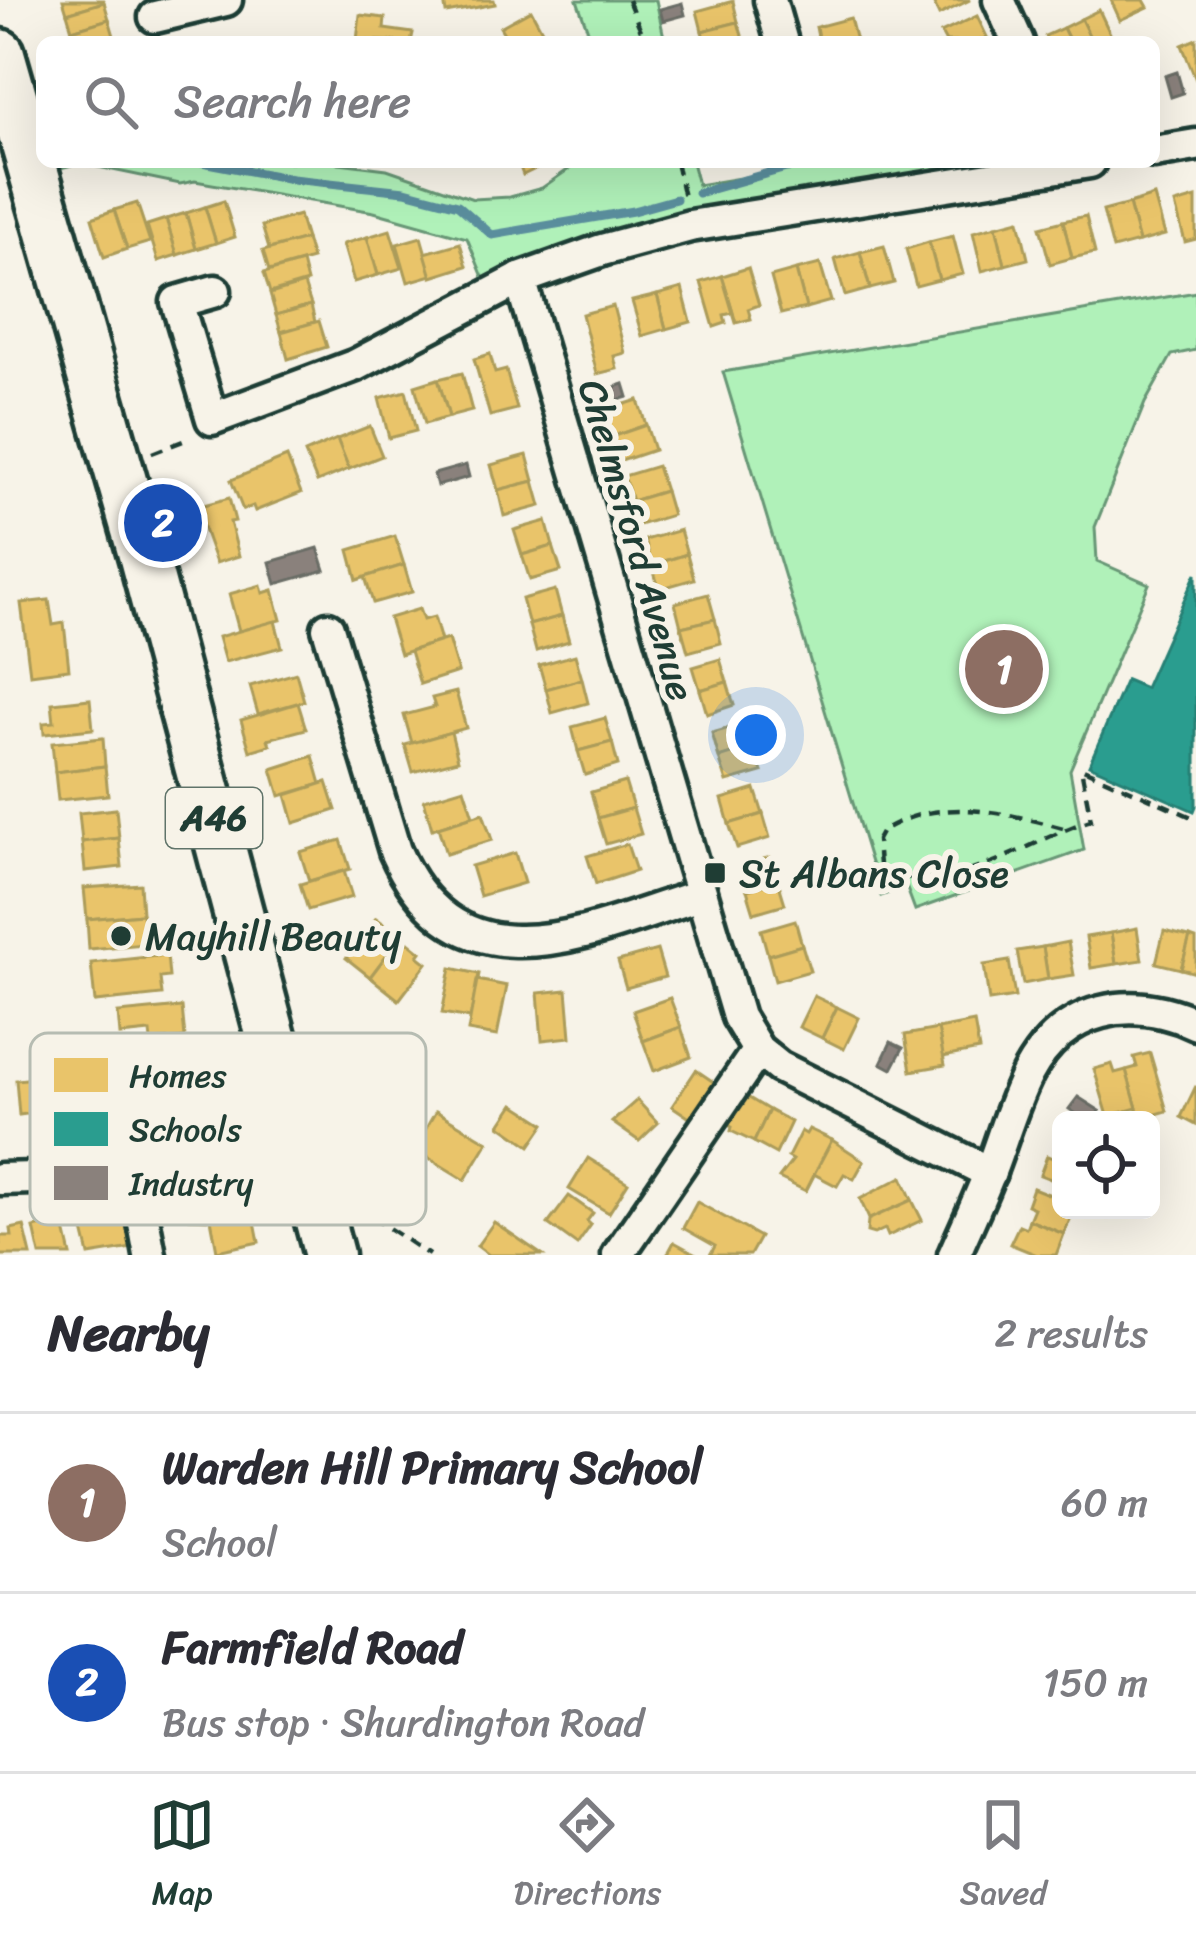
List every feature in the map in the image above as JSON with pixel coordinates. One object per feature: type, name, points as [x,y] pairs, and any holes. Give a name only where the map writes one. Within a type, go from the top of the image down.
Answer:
[{"type":"main road","name":"A46","points":[[0,54],[271,1033]]},
{"type":"main road","name":"A46","points":[[322,1225],[329,1255]]},
{"type":"street","points":[[155,20],[226,0]]},
{"type":"street","points":[[770,0],[780,36]]},
{"type":"street","points":[[1000,0],[1015,36]]},
{"type":"street","points":[[1160,151],[1196,145]]},
{"type":"street","points":[[215,291],[177,302],[212,419],[356,365],[520,279],[602,250],[690,226],[1052,168]]},
{"type":"street","name":"Chelmsford Avenue","points":[[520,279],[700,895],[738,1017],[758,1050]]},
{"type":"street","points":[[328,628],[395,851],[405,874],[436,912],[478,936],[524,944],[570,937],[700,895]]},
{"type":"street","points":[[953,1255],[1029,1071],[1042,1053],[1074,1024],[1109,1010],[1141,1006],[1196,1024]]},
{"type":"street","points":[[618,1255],[758,1050],[779,1067],[990,1173]]},
{"type":"street","points":[[0,1179],[30,1178]]},
{"type":"street","points":[[144,1225],[150,1255]]},
{"type":"path","points":[[628,0],[643,36]]},
{"type":"path","points":[[677,168],[690,226]]},
{"type":"path","points":[[117,464],[185,444],[212,419]]},
{"type":"path","points":[[1064,828],[976,810],[929,812],[899,820],[882,831],[876,851],[879,865],[899,878],[923,881],[980,867],[1091,820],[1081,768],[1196,819]]},
{"type":"path","points":[[383,1225],[429,1255]]},
{"type":"green space","points":[[577,0],[656,0],[664,36],[590,36]]},
{"type":"green space","points":[[103,168],[379,168],[473,199],[510,197],[542,188],[570,168],[694,168],[698,185],[800,168],[1022,168],[815,198],[490,294],[467,238],[374,212],[195,181],[180,184]]},
{"type":"green space","points":[[1196,292],[1196,350],[1172,355],[1145,403],[1095,527],[1097,561],[1149,584],[1070,770],[1084,850],[915,910],[906,886],[881,896],[723,372]]},
{"type":"building: Homes","points":[[63,0],[103,0],[104,2],[67,13]]},
{"type":"building: Homes","points":[[444,0],[494,0],[495,4],[446,13]]},
{"type":"building: Homes","points":[[932,0],[970,0],[939,15]]},
{"type":"building: Homes","points":[[1111,0],[1144,0],[1148,7],[1120,20]]},
{"type":"building: Homes","points":[[733,1],[738,22],[702,31],[697,11]]},
{"type":"building: Homes","points":[[104,2],[109,19],[72,30],[67,13]]},
{"type":"building: Homes","points":[[531,10],[545,36],[505,36],[500,27]]},
{"type":"building: Homes","points":[[1099,10],[1111,36],[1089,36],[1081,19]]},
{"type":"building: Homes","points":[[360,15],[385,18],[384,29],[413,33],[412,36],[357,36]]},
{"type":"building: Homes","points":[[977,16],[987,36],[943,36]]},
{"type":"building: Homes","points":[[850,18],[855,36],[818,36],[816,27]]},
{"type":"building: Homes","points":[[109,19],[114,36],[74,36],[72,30]]},
{"type":"building: Homes","points":[[1081,19],[1089,36],[1067,36],[1063,28]]},
{"type":"building: Homes","points":[[738,22],[742,36],[703,36],[702,31]]},
{"type":"building: Homes","points":[[1196,39],[1196,80],[1182,45]]},
{"type":"building: Homes","points":[[1154,196],[1165,235],[1139,242],[1129,204]]},
{"type":"building: Homes","points":[[1196,198],[1196,239],[1185,242],[1175,204]]},
{"type":"building: Homes","points":[[224,201],[235,237],[216,243],[205,207]]},
{"type":"building: Homes","points":[[137,203],[150,242],[127,249],[114,210]]},
{"type":"building: Homes","points":[[1129,204],[1139,242],[1113,249],[1103,211]]},
{"type":"building: Homes","points":[[205,207],[216,243],[196,249],[186,213]]},
{"type":"building: Homes","points":[[114,210],[127,249],[104,257],[92,218]]},
{"type":"building: Homes","points":[[186,213],[196,249],[177,255],[166,219]]},
{"type":"building: Homes","points":[[299,215],[306,239],[269,249],[262,226]]},
{"type":"building: Homes","points":[[1086,216],[1095,253],[1072,258],[1063,221]]},
{"type":"building: Homes","points":[[166,219],[177,255],[158,261],[147,225]]},
{"type":"building: Homes","points":[[1019,220],[1028,259],[1005,265],[996,226]]},
{"type":"building: Homes","points":[[1063,221],[1072,258],[1050,264],[1040,227]]},
{"type":"building: Homes","points":[[996,226],[1005,265],[982,271],[973,232]]},
{"type":"building: Homes","points":[[390,230],[402,268],[378,275],[367,237]]},
{"type":"building: Homes","points":[[953,236],[963,274],[939,280],[929,242]]},
{"type":"building: Homes","points":[[367,237],[378,275],[354,282],[343,244]]},
{"type":"building: Homes","points":[[421,237],[432,275],[408,282],[397,244]]},
{"type":"building: Homes","points":[[306,239],[312,259],[269,271],[263,251]]},
{"type":"building: Homes","points":[[929,242],[939,280],[916,286],[906,249]]},
{"type":"building: Homes","points":[[460,243],[467,266],[432,277],[425,253]]},
{"type":"building: Homes","points":[[884,246],[894,283],[870,289],[860,252]]},
{"type":"building: Homes","points":[[860,252],[870,289],[845,296],[835,259]]},
{"type":"building: Homes","points":[[302,262],[307,282],[270,293],[264,273]]},
{"type":"building: Homes","points":[[820,264],[831,301],[806,308],[796,270]]},
{"type":"building: Homes","points":[[748,268],[759,305],[748,309],[751,319],[736,323],[722,276]]},
{"type":"building: Homes","points":[[796,270],[806,308],[781,314],[771,277]]},
{"type":"building: Homes","points":[[722,276],[733,313],[724,315],[726,323],[714,327],[701,282]]},
{"type":"building: Homes","points":[[304,284],[311,305],[276,315],[270,294]]},
{"type":"building: Homes","points":[[682,288],[691,322],[666,329],[657,295]]},
{"type":"building: Homes","points":[[657,295],[666,329],[642,336],[632,301]]},
{"type":"building: Homes","points":[[311,305],[315,322],[281,332],[276,315]]},
{"type":"building: Homes","points":[[613,306],[625,353],[614,356],[617,369],[597,374],[582,314]]},
{"type":"building: Homes","points":[[319,321],[327,347],[288,359],[281,332]]},
{"type":"building: Homes","points":[[490,354],[495,373],[506,370],[517,409],[490,416],[474,359]]},
{"type":"building: Homes","points":[[462,373],[472,411],[449,417],[438,379]]},
{"type":"building: Homes","points":[[438,379],[449,417],[425,424],[415,386]]},
{"type":"building: Homes","points":[[406,391],[416,431],[389,438],[379,398]]},
{"type":"building: Homes","points":[[638,400],[646,425],[611,437],[603,411]]},
{"type":"building: Homes","points":[[646,425],[654,450],[618,462],[611,437]]},
{"type":"building: Homes","points":[[370,426],[382,456],[349,469],[337,439]]},
{"type":"building: Homes","points":[[337,439],[349,469],[317,482],[305,453]]},
{"type":"building: Homes","points":[[527,455],[534,481],[498,490],[491,465]]},
{"type":"building: Homes","points":[[287,457],[301,493],[255,511],[253,506],[243,510],[231,480]]},
{"type":"building: Homes","points":[[657,466],[665,491],[632,501],[624,476]]},
{"type":"building: Homes","points":[[534,481],[541,506],[504,516],[498,490]]},
{"type":"building: Homes","points":[[665,491],[672,515],[639,525],[632,501]]},
{"type":"building: Homes","points":[[229,498],[239,556],[216,563],[196,507]]},
{"type":"building: Homes","points":[[546,521],[553,546],[522,555],[514,530]]},
{"type":"building: Homes","points":[[680,530],[687,554],[652,565],[645,540]]},
{"type":"building: Homes","points":[[395,536],[404,565],[357,580],[349,550]]},
{"type":"building: Homes","points":[[553,546],[561,571],[530,580],[522,555]]},
{"type":"building: Homes","points":[[687,554],[694,579],[659,589],[652,565]]},
{"type":"building: Homes","points":[[404,565],[412,592],[373,603],[365,577]]},
{"type":"building: Homes","points":[[261,585],[263,593],[273,590],[281,620],[239,631],[229,594]]},
{"type":"building: Homes","points":[[555,590],[562,616],[529,625],[522,599]]},
{"type":"building: Homes","points":[[708,594],[715,619],[681,627],[675,603]]},
{"type":"building: Homes","points":[[49,600],[53,625],[64,623],[69,669],[30,674],[21,603]]},
{"type":"building: Homes","points":[[419,609],[423,620],[434,617],[441,641],[400,654],[389,618]]},
{"type":"building: Homes","points":[[562,616],[569,641],[536,651],[529,625]]},
{"type":"building: Homes","points":[[715,619],[721,643],[688,652],[681,627]]},
{"type":"building: Homes","points":[[275,621],[282,647],[225,662],[218,637]]},
{"type":"building: Homes","points":[[448,639],[458,672],[420,684],[410,651]]},
{"type":"building: Homes","points":[[575,655],[582,679],[546,689],[539,665]]},
{"type":"building: Homes","points":[[720,659],[727,682],[700,690],[693,667]]},
{"type":"building: Homes","points":[[296,673],[304,701],[258,714],[250,686]]},
{"type":"building: Homes","points":[[582,679],[588,703],[552,713],[546,689]]},
{"type":"building: Homes","points":[[727,682],[734,705],[707,714],[700,690]]},
{"type":"building: Homes","points":[[456,692],[466,728],[412,743],[404,715],[435,707],[432,698]]},
{"type":"building: Homes","points":[[90,699],[93,729],[44,734],[43,723],[54,722],[52,703]]},
{"type":"building: Homes","points":[[298,703],[306,729],[268,739],[270,745],[250,751],[241,720]]},
{"type":"building: Homes","points":[[605,718],[612,742],[578,751],[572,727]]},
{"type":"building: Homes","points":[[747,723],[754,747],[719,758],[712,733]]},
{"type":"building: Homes","points":[[451,732],[458,760],[413,772],[405,745]]},
{"type":"building: Homes","points":[[103,738],[105,766],[55,772],[52,743]]},
{"type":"building: Homes","points":[[612,742],[618,765],[585,775],[578,751]]},
{"type":"building: Homes","points":[[754,747],[762,772],[727,782],[719,758]]},
{"type":"building: Homes","points":[[313,756],[321,784],[280,796],[272,769]]},
{"type":"building: Homes","points":[[105,766],[108,795],[58,800],[55,772]]},
{"type":"building: Homes","points":[[327,782],[336,810],[294,823],[286,795]]},
{"type":"building: Homes","points":[[625,782],[633,808],[598,818],[591,792]]},
{"type":"building: Homes","points":[[464,788],[473,816],[432,829],[424,800]]},
{"type":"building: Homes","points":[[755,789],[763,814],[729,824],[722,799]]},
{"type":"building: Homes","points":[[633,808],[641,834],[606,844],[598,818]]},
{"type":"building: Homes","points":[[116,809],[119,838],[82,842],[79,813]]},
{"type":"building: Homes","points":[[483,813],[492,840],[446,854],[438,827]]},
{"type":"building: Homes","points":[[763,814],[770,838],[737,848],[729,824]]},
{"type":"building: Homes","points":[[119,838],[122,867],[85,871],[82,842]]},
{"type":"building: Homes","points":[[341,840],[350,869],[309,881],[300,852]]},
{"type":"building: Homes","points":[[627,844],[636,871],[596,884],[587,856]]},
{"type":"building: Homes","points":[[515,853],[524,883],[480,896],[471,866]]},
{"type":"building: Homes","points":[[770,857],[778,881],[747,890],[740,866]]},
{"type":"building: Homes","points":[[344,871],[352,897],[308,910],[300,884]]},
{"type":"building: Homes","points":[[778,881],[785,904],[754,913],[747,890]]},
{"type":"building: Homes","points":[[140,884],[142,914],[87,919],[84,888]]},
{"type":"building: Homes","points":[[142,914],[145,944],[89,949],[87,919]]},
{"type":"building: Homes","points":[[376,918],[401,936],[370,977],[346,958]]},
{"type":"building: Homes","points":[[795,920],[802,945],[768,955],[761,930]]},
{"type":"building: Homes","points":[[1137,928],[1142,960],[1116,964],[1111,933]]},
{"type":"building: Homes","points":[[1164,931],[1190,937],[1181,969],[1156,963]]},
{"type":"building: Homes","points":[[1111,933],[1116,964],[1091,968],[1086,937]]},
{"type":"building: Homes","points":[[401,936],[427,963],[399,1000],[370,977]]},
{"type":"building: Homes","points":[[1190,937],[1196,939],[1196,973],[1181,969]]},
{"type":"building: Homes","points":[[1068,942],[1074,975],[1048,979],[1043,947]]},
{"type":"building: Homes","points":[[802,945],[810,971],[775,981],[768,955]]},
{"type":"building: Homes","points":[[1043,947],[1048,979],[1023,984],[1017,951]]},
{"type":"building: Homes","points":[[657,950],[665,977],[626,988],[618,961]]},
{"type":"building: Homes","points":[[167,955],[169,977],[160,978],[162,995],[95,1002],[91,963]]},
{"type":"building: Homes","points":[[1009,961],[1015,997],[989,1001],[984,965]]},
{"type":"building: Homes","points":[[451,968],[479,974],[470,1018],[442,1013]]},
{"type":"building: Homes","points":[[477,980],[507,986],[497,1036],[468,1031]]},
{"type":"building: Homes","points":[[567,990],[571,1037],[542,1040],[538,993]]},
{"type":"building: Homes","points":[[814,996],[837,1007],[822,1038],[799,1027]]},
{"type":"building: Homes","points":[[670,998],[681,1027],[643,1041],[633,1011]]},
{"type":"building: Homes","points":[[182,1007],[185,1033],[120,1033],[118,1013]]},
{"type":"building: Homes","points":[[837,1007],[859,1018],[844,1049],[822,1038]]},
{"type":"building: Homes","points":[[974,1022],[979,1050],[943,1057],[938,1029]]},
{"type":"building: Homes","points":[[681,1027],[691,1057],[654,1071],[643,1041]]},
{"type":"building: Homes","points":[[938,1029],[945,1065],[911,1071],[905,1035]]},
{"type":"building: Homes","points":[[1150,1053],[1167,1111],[1138,1111],[1126,1070],[1137,1067],[1134,1057]]},
{"type":"building: Homes","points":[[1112,1064],[1115,1073],[1126,1070],[1137,1108],[1107,1111],[1094,1069]]},
{"type":"building: Homes","points":[[696,1070],[718,1085],[694,1121],[672,1106]]},
{"type":"building: Homes","points":[[30,1079],[30,1114],[19,1115],[16,1080]]},
{"type":"building: Homes","points":[[1196,1086],[1196,1125],[1181,1117]]},
{"type":"building: Homes","points":[[739,1092],[769,1110],[754,1142],[724,1123]]},
{"type":"building: Homes","points":[[637,1100],[658,1123],[639,1141],[612,1122]]},
{"type":"building: Homes","points":[[514,1104],[545,1124],[530,1146],[500,1125]]},
{"type":"building: Homes","points":[[769,1110],[791,1122],[776,1154],[754,1142]]},
{"type":"building: Homes","points":[[436,1111],[488,1142],[465,1180],[426,1156],[426,1128]]},
{"type":"building: Homes","points":[[809,1129],[832,1140],[806,1191],[779,1178],[793,1160],[788,1157],[801,1131],[806,1134]]},
{"type":"building: Homes","points":[[832,1140],[864,1161],[854,1179],[844,1174],[837,1186],[814,1174]]},
{"type":"building: Homes","points":[[1047,1156],[1052,1158],[1052,1180],[1040,1175]]},
{"type":"building: Homes","points":[[588,1158],[628,1183],[609,1213],[569,1189]]},
{"type":"building: Homes","points":[[902,1177],[912,1200],[869,1219],[860,1199]]},
{"type":"building: Homes","points":[[1033,1188],[1052,1195],[1052,1219],[1070,1219],[1064,1234],[1029,1220],[1034,1208],[1027,1205]]},
{"type":"building: Homes","points":[[569,1196],[593,1213],[577,1245],[548,1224]]},
{"type":"building: Homes","points":[[912,1200],[922,1220],[888,1236],[885,1229],[867,1232],[868,1220]]},
{"type":"building: Homes","points":[[697,1202],[760,1237],[750,1255],[710,1255],[715,1246],[683,1228]]},
{"type":"building: Homes","points":[[1029,1220],[1064,1234],[1056,1255],[1037,1255],[1010,1244],[1019,1225],[1026,1228]]},
{"type":"building: Homes","points":[[494,1222],[542,1255],[489,1255],[477,1246]]},
{"type":"building: Homes","points":[[64,1225],[71,1255],[40,1255],[34,1228]]},
{"type":"building: Homes","points":[[82,1225],[127,1225],[132,1248],[89,1255]]},
{"type":"building: Homes","points":[[212,1225],[256,1225],[259,1242],[217,1251]]},
{"type":"building: Homes","points":[[24,1226],[31,1255],[0,1255],[0,1236],[12,1236],[11,1229]]},
{"type":"building: Homes","points":[[674,1242],[698,1255],[667,1255]]},
{"type":"building: Schools","points":[[1196,573],[1194,811],[1089,765],[1126,680],[1145,688]]},
{"type":"building: Industry","points":[[682,3],[685,15],[663,21],[660,9]]},
{"type":"building: Industry","points":[[1177,72],[1183,93],[1171,97],[1165,76]]},
{"type":"building: Industry","points":[[624,384],[628,397],[604,404],[600,392]]},
{"type":"building: Industry","points":[[466,465],[469,477],[437,486],[434,474]]},
{"type":"building: Industry","points":[[318,548],[325,570],[276,584],[270,562]]},
{"type":"building: Industry","points":[[891,1042],[903,1048],[892,1069],[881,1063]]},
{"type":"building: Industry","points":[[1078,1097],[1100,1111],[1072,1111]]},
{"type":"waterway","points":[[234,168],[405,191],[458,205],[492,235],[676,199]]},
{"type":"waterway","points":[[698,193],[786,168]]},
{"type":"place","name":"Farmfield Road","points":[[163,523]]},
{"type":"place","name":"Warden Hill Primary School","points":[[1004,669]]},
{"type":"place","name":"St Albans Close","points":[[715,873]]},
{"type":"place","name":"Mayhill Beauty","points":[[121,936]]}]
